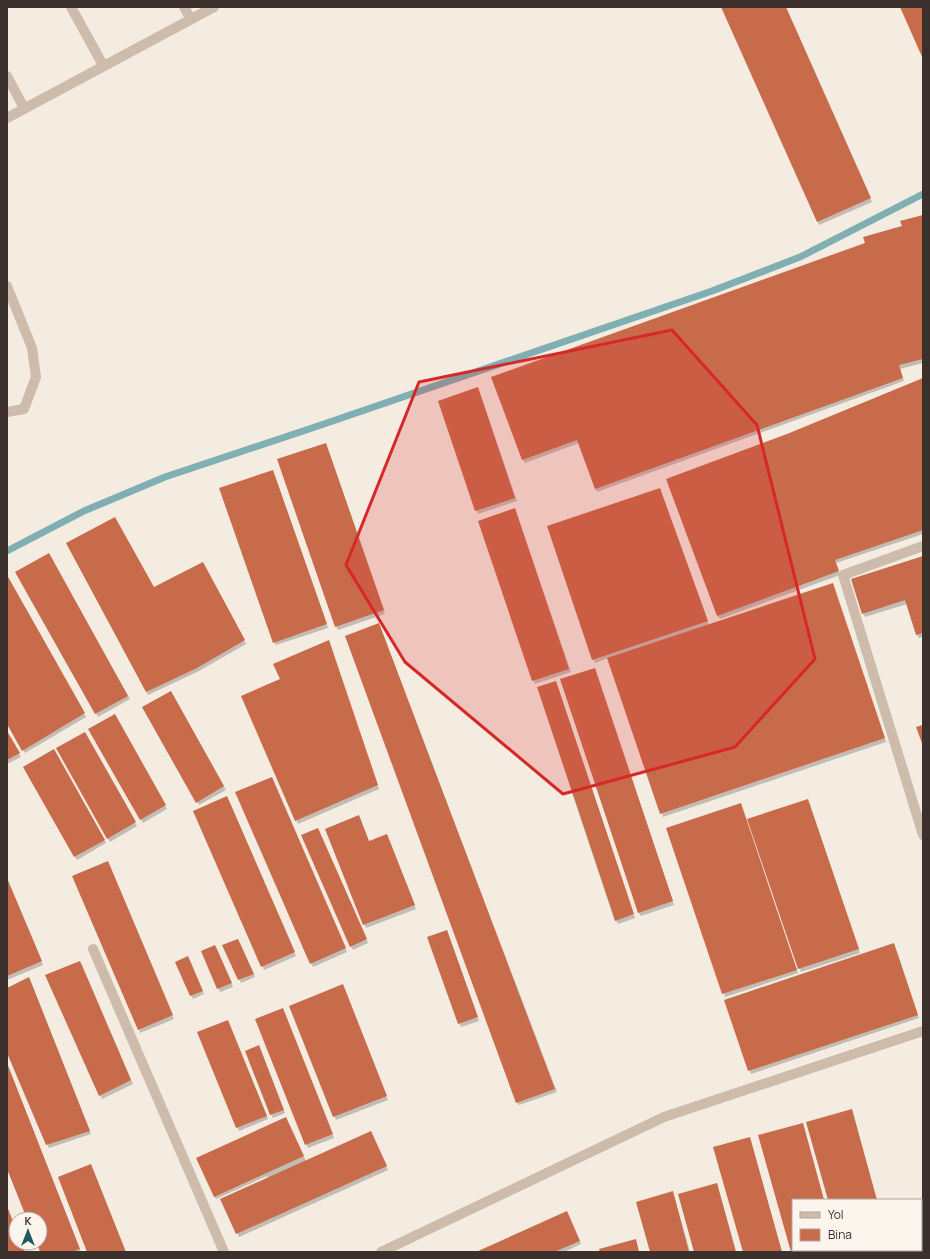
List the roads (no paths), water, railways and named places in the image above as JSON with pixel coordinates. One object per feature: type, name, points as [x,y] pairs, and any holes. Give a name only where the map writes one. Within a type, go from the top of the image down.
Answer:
[{"type":"street","points":[[71,7],[103,65]]},
{"type":"street","points":[[184,7],[191,20]]},
{"type":"street","points":[[7,118],[103,65],[214,7]]},
{"type":"street","points":[[7,76],[24,108]]},
{"type":"street","points":[[7,286],[32,348],[36,377],[24,409],[7,412]]},
{"type":"street","points":[[923,546],[843,575],[923,835]]},
{"type":"street","points":[[93,949],[224,1252]]},
{"type":"street","points":[[381,1252],[664,1117],[923,1031]]},
{"type":"waterway","points":[[7,551],[84,511],[165,477],[712,291],[800,257],[923,194]]}]
